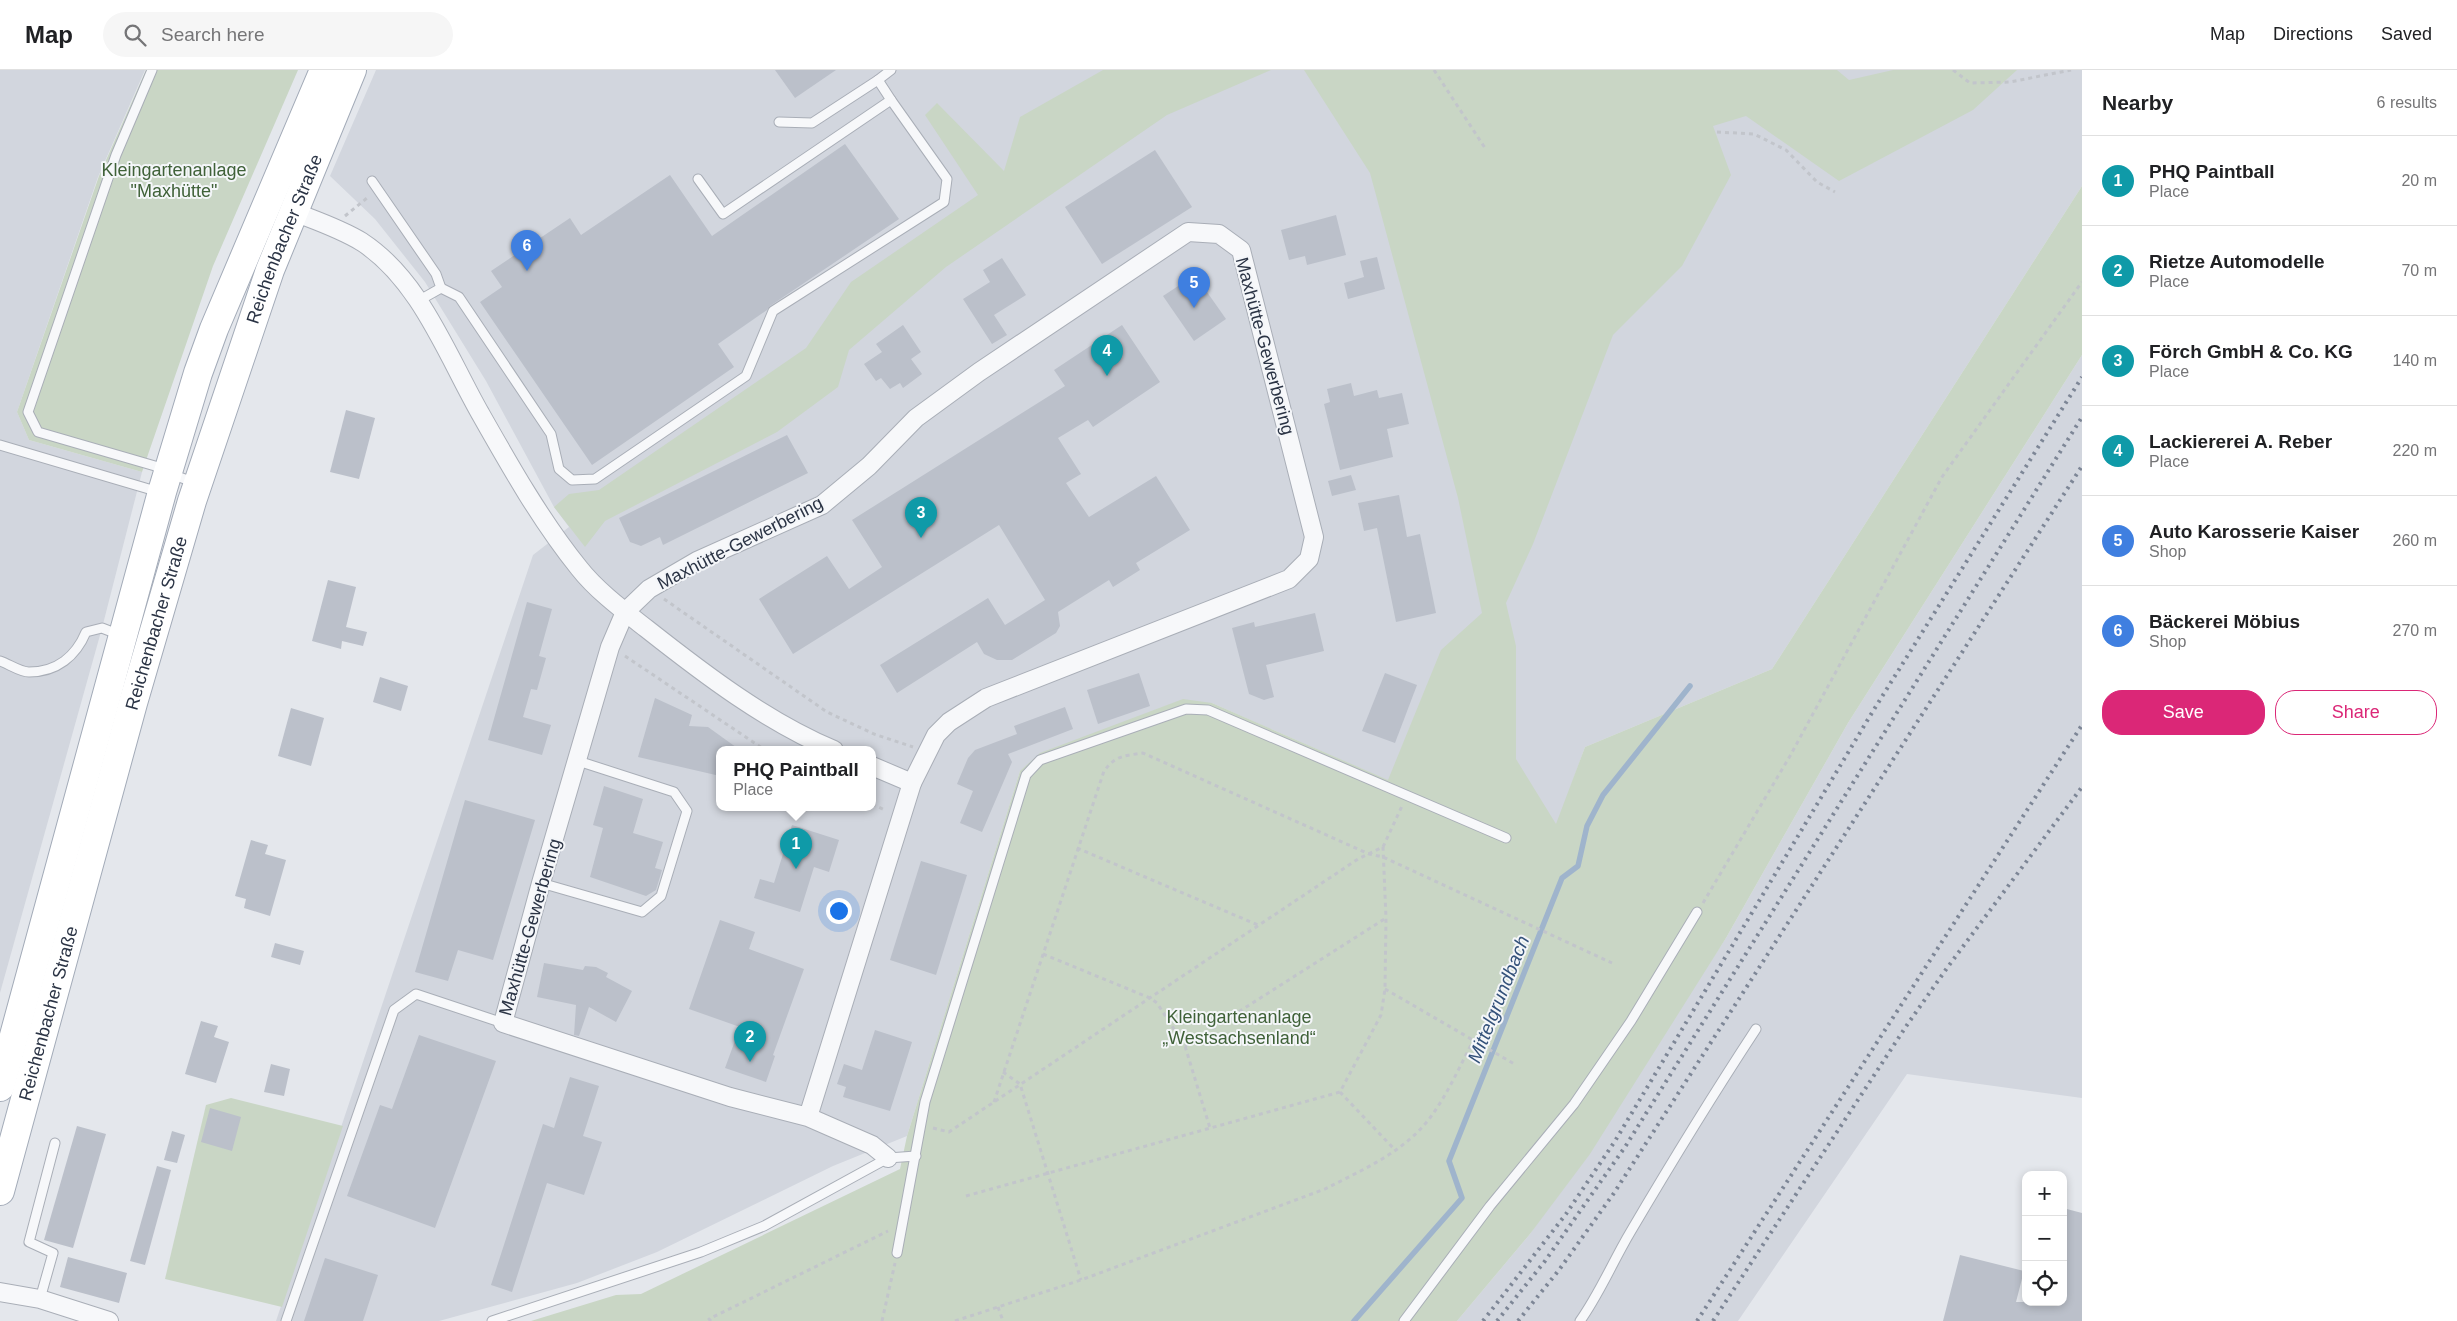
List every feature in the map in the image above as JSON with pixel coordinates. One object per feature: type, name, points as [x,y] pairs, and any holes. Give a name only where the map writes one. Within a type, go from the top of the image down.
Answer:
[{"type":"main road","name":"Reichenbacher Straße","points":[[0,1087],[165,483],[214,329],[324,70]]},
{"type":"main road","name":"Reichenbacher Straße","points":[[0,1191],[133,702],[198,483],[249,329],[352,70]]},
{"type":"main road","points":[[267,203],[294,212]]},
{"type":"street","points":[[294,212],[335,228],[363,243],[397,273],[418,301],[480,414],[543,519],[580,570],[625,612],[696,668],[804,737],[825,746]]},
{"type":"street","name":"Maxhütte-Gewerbering","points":[[808,1118],[912,783],[936,735],[949,722],[986,698],[1289,579],[1309,559],[1314,537],[1242,250],[1219,234],[1188,232],[978,372],[916,418],[869,466],[822,505],[697,561],[649,589],[625,612],[610,647],[578,762],[541,883],[503,1023],[730,1097],[808,1118],[866,1142],[888,1158]]},
{"type":"street","points":[[876,768],[912,783]]},
{"type":"street","points":[[0,1292],[40,1299],[109,1321]]},
{"type":"lane","points":[[152,70],[116,156],[28,412],[38,432],[155,466],[165,483]]},
{"type":"lane","points":[[779,122],[812,123],[891,70]]},
{"type":"lane","points":[[372,181],[436,274],[441,288],[459,298],[551,434],[560,469],[572,480],[595,479],[746,376],[773,311],[944,202],[947,179],[878,80]]},
{"type":"lane","points":[[698,179],[723,214],[891,100]]},
{"type":"lane","points":[[418,301],[441,288]]},
{"type":"lane","points":[[0,445],[165,483],[198,483]]},
{"type":"lane","points":[[0,661],[28,672],[58,667],[79,648],[86,632],[102,628],[122,636]]},
{"type":"lane","points":[[897,1253],[925,1102],[1026,775],[1040,760],[1186,709],[1208,710],[1506,838]]},
{"type":"lane","points":[[541,883],[642,912],[661,896],[687,811],[674,792],[578,762]]},
{"type":"lane","points":[[1404,1321],[1490,1206],[1574,1104],[1632,1021],[1697,912]]},
{"type":"lane","points":[[286,1321],[394,1010],[416,994],[503,1023]]},
{"type":"lane","points":[[1580,1321],[1596,1299],[1615,1258],[1701,1112],[1756,1030]]},
{"type":"lane","points":[[40,1299],[53,1253],[29,1242],[55,1143]]},
{"type":"lane","points":[[492,1321],[701,1252],[772,1222],[888,1158],[916,1156]]},
{"type":"path","points":[[1434,70],[1485,148]]},
{"type":"path","points":[[1953,70],[1970,84],[2010,82],[2071,70]]},
{"type":"path","points":[[1717,132],[1754,134],[1786,150],[1817,182],[1835,192]]},
{"type":"path","points":[[335,228],[350,210],[378,190]]},
{"type":"path","points":[[1697,912],[1790,756],[1942,477],[2082,282]]},
{"type":"path","points":[[649,589],[827,712],[874,734],[928,752]]},
{"type":"path","points":[[610,647],[662,679],[759,746]]},
{"type":"path","points":[[994,1102],[1077,848],[1104,771],[1113,759],[1143,753],[1369,854],[1383,857],[1612,963]]},
{"type":"path","points":[[966,1196],[1340,1092],[1381,1015],[1386,989],[1386,918],[1382,847],[1406,796]]},
{"type":"path","points":[[920,1132],[931,1128],[949,1132],[1259,925],[1382,847]]},
{"type":"path","points":[[1077,848],[1259,925]]},
{"type":"path","points":[[1185,1046],[1386,918]]},
{"type":"path","points":[[1043,954],[1150,998],[1157,1003],[1185,1046],[1210,1128]]},
{"type":"path","points":[[1386,989],[1516,1065]]},
{"type":"path","points":[[955,1321],[1081,1280],[1325,1189],[1411,1139],[1432,1116],[1473,1041]]},
{"type":"path","points":[[1003,1072],[1020,1084],[1081,1280]]},
{"type":"path","points":[[1340,1092],[1395,1150]]},
{"type":"path","points":[[710,1321],[710,1319],[903,1226]]},
{"type":"path","points":[[882,1321],[897,1253]]},
{"type":"path","points":[[998,1307],[1003,1321]]},
{"type":"shaded area","points":[[0,70],[145,70],[98,177],[17,412],[29,440],[142,472],[102,628],[0,993]]},
{"type":"shaded area","points":[[376,70],[2082,70],[2082,186],[1772,669],[1585,747],[1547,852],[1212,703],[1020,771],[907,1136],[833,1166],[657,1252],[577,1283],[439,1321],[276,1321],[533,555],[569,527],[554,507],[486,381],[425,282],[375,219],[330,176]]},
{"type":"shaded area","points":[[2082,355],[2082,1098],[1907,1074],[1738,1321],[1457,1321],[1530,1234],[1726,938],[1848,723]]},
{"type":"green space","name":"Kleingartenanlage \"Maxhütte\"","points":[[146,70],[298,70],[213,266],[142,472],[29,440],[17,412],[99,176]]},
{"type":"green space","points":[[1103,70],[1271,70],[1167,115],[946,267],[849,350],[838,387],[777,432],[605,521],[585,547],[554,507],[569,494],[599,490],[806,348],[851,282],[978,195],[925,115],[937,103],[1004,171],[1020,117]]},
{"type":"green space","name":"Kleingartenanlage „Westsachsenland“","points":[[1304,70],[1837,70],[1849,80],[1893,70],[2017,70],[1973,110],[1839,181],[1746,116],[1713,126],[1731,175],[1682,266],[1613,335],[1533,544],[1506,603],[1516,646],[1516,759],[1556,824],[1585,747],[1772,669],[2082,186],[2082,355],[1848,723],[1726,938],[1590,1154],[1530,1234],[1457,1321],[531,1321],[616,1295],[641,1294],[900,1169],[907,1136],[1020,771],[1040,753],[1183,699],[1212,703],[1388,780],[1441,650],[1482,613],[1458,498],[1370,173]]},
{"type":"green space","points":[[231,1098],[343,1126],[282,1307],[165,1279],[206,1105]]},
{"type":"building","points":[[775,70],[836,70],[795,98]]},
{"type":"building","points":[[845,144],[899,219],[770,306],[718,344],[734,367],[592,465],[480,302],[502,287],[491,271],[570,218],[581,235],[670,175],[712,236]]},
{"type":"building","points":[[1155,150],[1192,207],[1102,264],[1065,207]]},
{"type":"building","points":[[1336,215],[1346,255],[1307,265],[1305,256],[1289,260],[1281,230]]},
{"type":"building","points":[[1377,257],[1385,289],[1348,299],[1344,283],[1364,277],[1360,261]]},
{"type":"building","points":[[1002,258],[1026,295],[994,315],[1007,335],[992,344],[963,299],[990,282],[983,270]]},
{"type":"building","points":[[1195,275],[1226,319],[1194,341],[1163,296]]},
{"type":"building","points":[[903,325],[921,352],[911,359],[922,374],[903,388],[900,383],[890,389],[881,378],[876,381],[864,364],[882,352],[876,344]]},
{"type":"building","points":[[1122,325],[1160,382],[1093,427],[1088,420],[1058,438],[1081,474],[1066,483],[1089,517],[1156,476],[1190,530],[1136,563],[1140,570],[1113,587],[1109,580],[1058,612],[1060,626],[1056,633],[1012,660],[997,660],[984,654],[977,642],[897,693],[880,665],[988,598],[1005,625],[1045,600],[999,525],[793,654],[759,599],[827,556],[849,589],[882,567],[852,520],[1065,386],[1054,370]]},
{"type":"building","points":[[1351,383],[1354,396],[1377,390],[1379,398],[1402,393],[1409,424],[1387,429],[1393,457],[1340,470],[1324,404],[1330,402],[1327,389]]},
{"type":"building","points":[[346,410],[375,418],[359,479],[330,472]]},
{"type":"building","points":[[787,435],[808,473],[663,545],[660,537],[641,546],[630,542],[619,518]]},
{"type":"building","points":[[1351,475],[1356,490],[1332,496],[1328,481]]},
{"type":"building","points":[[1399,495],[1407,537],[1420,534],[1436,613],[1396,622],[1377,528],[1364,531],[1358,503]]},
{"type":"building","points":[[328,580],[356,587],[346,627],[367,632],[363,646],[342,641],[341,649],[312,641]]},
{"type":"building","points":[[527,602],[552,609],[539,656],[546,658],[537,690],[531,689],[523,717],[551,725],[542,755],[488,740]]},
{"type":"building","points":[[1315,613],[1324,651],[1266,665],[1274,697],[1264,700],[1249,694],[1232,628],[1254,622],[1255,627]]},
{"type":"building","points":[[1139,673],[1150,706],[1098,724],[1087,690]]},
{"type":"building","points":[[1385,673],[1417,685],[1395,743],[1362,731]]},
{"type":"building","points":[[380,677],[408,686],[401,711],[373,702]]},
{"type":"building","points":[[655,698],[692,715],[689,726],[708,727],[734,746],[716,746],[716,775],[638,757]]},
{"type":"building","points":[[1065,707],[1073,729],[1008,754],[1012,762],[982,832],[960,823],[973,791],[957,784],[968,758],[975,750],[1017,734],[1014,726]]},
{"type":"building","points":[[291,708],[324,718],[311,766],[278,756]]},
{"type":"building","points":[[604,786],[643,799],[633,833],[663,842],[655,868],[662,870],[656,890],[646,896],[590,877],[603,828],[593,825]]},
{"type":"building","points":[[465,800],[535,820],[493,960],[458,950],[448,981],[415,972]]},
{"type":"building","points":[[792,825],[839,840],[829,872],[814,867],[800,912],[754,898],[760,879],[774,883]]},
{"type":"building","points":[[251,840],[268,845],[265,854],[286,860],[270,916],[244,908],[246,899],[235,896]]},
{"type":"building","points":[[921,861],[967,875],[936,975],[890,960]]},
{"type":"building","points":[[720,920],[755,932],[749,949],[804,969],[773,1055],[775,1056],[766,1082],[725,1068],[740,1027],[689,1009]]},
{"type":"building","points":[[275,943],[304,951],[300,965],[271,957]]},
{"type":"building","points":[[544,963],[583,970],[585,966],[596,967],[608,973],[606,977],[632,991],[616,1022],[589,1007],[579,1036],[574,1035],[576,1005],[537,997]]},
{"type":"building","points":[[201,1021],[218,1026],[214,1037],[229,1042],[216,1083],[185,1074]]},
{"type":"building","points":[[875,1030],[912,1042],[890,1111],[843,1097],[846,1087],[837,1084],[844,1064],[862,1070]]},
{"type":"building","points":[[419,1035],[496,1061],[435,1228],[347,1196],[380,1105],[392,1109]]},
{"type":"building","points":[[271,1064],[290,1069],[284,1096],[264,1092]]},
{"type":"building","points":[[570,1077],[599,1086],[583,1136],[602,1142],[584,1195],[547,1183],[512,1292],[491,1285],[543,1124],[554,1128]]},
{"type":"building","points":[[210,1108],[241,1117],[232,1151],[201,1142]]},
{"type":"building","points":[[77,1126],[106,1134],[73,1248],[44,1240]]},
{"type":"building","points":[[172,1131],[185,1135],[177,1163],[164,1160]]},
{"type":"building","points":[[157,1166],[171,1170],[145,1265],[130,1261]]},
{"type":"building","points":[[2067,1209],[2082,1213],[2082,1321],[1943,1321],[1960,1255],[2022,1270],[2022,1279],[2016,1302],[2022,1302],[2022,1306],[2067,1306]]},
{"type":"building","points":[[68,1257],[127,1273],[119,1303],[60,1287]]},
{"type":"building","points":[[325,1258],[378,1275],[363,1321],[304,1321]]},
{"type":"waterway","name":"Mittelgrundbach","points":[[1354,1321],[1462,1198],[1449,1161],[1562,878],[1578,866],[1587,826],[1603,795],[1690,686]]},
{"type":"railway","points":[[1483,1321],[1566,1214],[1615,1141],[1873,711],[2082,377]]},
{"type":"railway","points":[[1497,1321],[1545,1261],[1625,1147],[2082,417]]},
{"type":"railway","points":[[1518,1321],[1559,1270],[1614,1193],[2082,466]]},
{"type":"railway","points":[[1697,1321],[2082,725]]},
{"type":"railway","points":[[1713,1321],[1907,1025],[1947,968],[2082,787]]},
{"type":"place","name":"Bäckerei Möbius","points":[[527,271]]},
{"type":"place","name":"Auto Karosserie Kaiser","points":[[1194,308]]},
{"type":"place","name":"Lackiererei A. Reber","points":[[1107,376]]},
{"type":"place","name":"Förch GmbH & Co. KG","points":[[921,538]]},
{"type":"place","name":"PHQ Paintball","points":[[796,869]]},
{"type":"place","name":"Rietze Automodelle","points":[[750,1062]]}]
